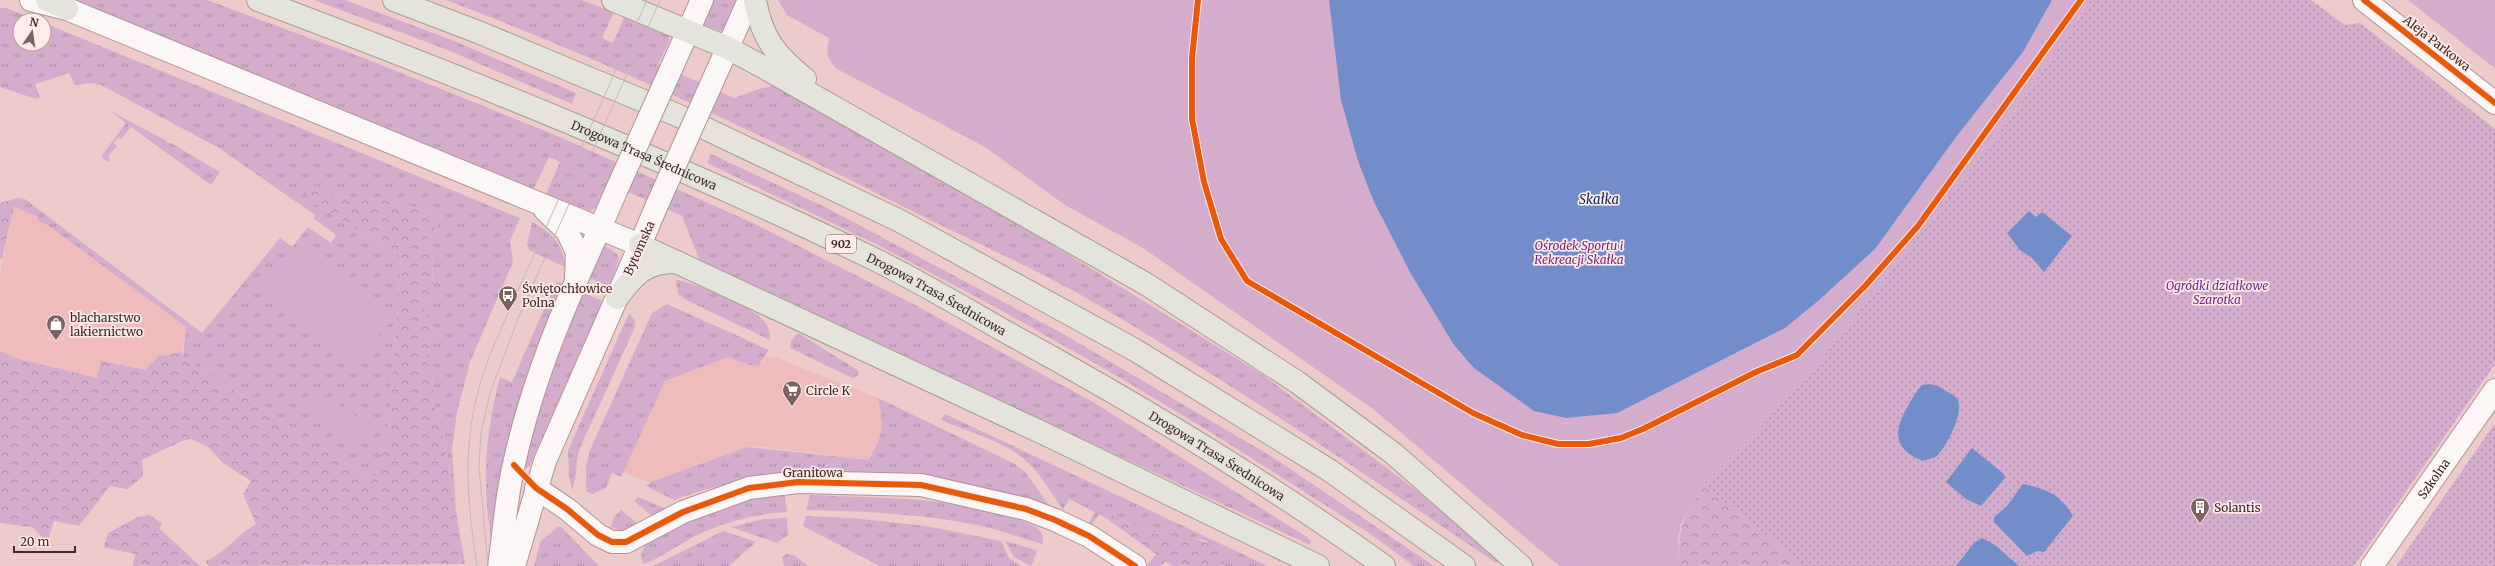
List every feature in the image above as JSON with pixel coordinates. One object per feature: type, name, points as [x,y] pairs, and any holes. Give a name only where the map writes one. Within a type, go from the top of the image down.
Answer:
[{"type":"main road","points":[[47,0],[67,9]]},
{"type":"main road","name":"Drogowa Trasa Średnicowa","points":[[258,0],[446,71],[658,160],[881,262],[1111,389],[1305,509],[1384,566]]},
{"type":"main road","points":[[394,0],[486,34],[670,112],[900,222],[1135,350],[1329,470],[1464,566]]},
{"type":"main road","points":[[613,0],[728,48],[1146,284],[1297,382],[1394,454],[1521,566]]},
{"type":"main road","points":[[634,0],[654,0]]},
{"type":"main road","points":[[755,0],[761,29],[773,50],[842,111]]},
{"type":"main road","points":[[640,245],[1047,435],[1318,566]]},
{"type":"main road","points":[[617,298],[635,275],[662,262],[677,262]]},
{"type":"street","points":[[31,0],[67,9],[640,245]]},
{"type":"street","points":[[499,566],[514,465],[544,359],[576,280],[702,0]]},
{"type":"street","name":"Bytomska","points":[[514,566],[536,488],[554,439],[749,0]]},
{"type":"street","name":"Aleja Parkowa","points":[[2364,0],[2495,103]]},
{"type":"street","points":[[535,201],[561,224],[572,240],[577,252],[576,280]]},
{"type":"street","name":"Szkolna","points":[[2372,566],[2495,390]]},
{"type":"street","name":"Granitowa","points":[[514,465],[536,488],[568,509],[598,535],[612,542],[626,542],[684,512],[749,488],[798,482],[921,485],[1026,509],[1055,520],[1089,536],[1135,566]]},
{"type":"shaded area","points":[[14,207],[38,217],[38,221],[49,226],[186,327],[182,352],[159,356],[145,370],[131,368],[97,378],[14,358],[0,351],[0,275]]},
{"type":"shaded area","name":"Circle K","points":[[728,357],[749,365],[764,361],[766,357],[777,358],[878,398],[884,421],[879,442],[869,460],[757,446],[747,447],[659,479],[654,484],[623,472],[665,381]]},
{"type":"green space","points":[[72,0],[207,0],[369,60],[555,135],[753,223],[915,305],[1093,402],[1307,537],[1311,541],[1310,545],[700,261],[682,216],[608,183],[597,207],[590,211],[546,194],[560,162],[549,157],[533,190]]},
{"type":"green space","points":[[314,0],[345,0],[452,40],[576,93],[572,104],[448,50]]},
{"type":"green space","points":[[446,0],[582,0],[614,12],[602,38],[613,43],[625,16],[669,34],[669,42],[658,64],[734,98],[762,88],[774,86],[1003,214],[1263,375],[1477,536],[1501,560],[1496,563],[1249,398],[1149,335],[1054,280],[743,127],[566,48]]},
{"type":"green space","points":[[713,0],[736,0],[723,30],[720,31],[704,25]]},
{"type":"green space","name":"Ośrodek Sportu i Rekreacji Skałka","points":[[778,0],[2091,0],[2006,124],[1821,360],[1752,437],[1703,485],[1681,524],[1678,540],[1679,566],[1559,566],[1373,409],[1143,248],[1065,205],[985,147],[837,69],[831,62],[828,55],[829,38],[787,15]]},
{"type":"green space","name":"Ogródki działkowe Szarotka","points":[[2091,0],[2311,0],[2345,25],[2360,23],[2495,129],[2495,364],[2354,566],[1806,566],[1703,485],[1752,437],[1821,360],[2006,124]]},
{"type":"green space","points":[[2408,0],[2495,0],[2495,68],[2484,60]]},
{"type":"green space","points":[[0,8],[6,8],[16,12],[12,12],[12,52],[52,52],[52,26],[520,218],[510,241],[513,262],[470,362],[457,412],[452,450],[456,509],[443,434],[433,401],[434,378],[426,359],[433,331],[424,311],[433,295],[432,253],[427,239],[443,218],[411,206],[408,210],[384,200],[372,199],[359,202],[349,196],[335,199],[325,189],[309,200],[402,257],[387,441],[373,481],[183,357],[186,327],[49,226],[38,221],[38,217],[14,207],[25,199],[202,333],[280,238],[292,247],[308,227],[331,243],[336,235],[313,218],[315,215],[219,148],[101,85],[91,83],[75,85],[69,73],[35,84],[40,98],[36,99],[0,87]]},
{"type":"green space","points":[[112,112],[167,141],[166,143],[171,143],[220,172],[211,185],[131,127],[121,139],[118,138],[114,143],[117,146],[108,156],[110,158],[108,162],[102,158],[103,154],[126,123]]},
{"type":"green space","points":[[711,154],[827,208],[1058,331],[1274,458],[1434,566],[1414,566],[1369,533],[1207,430],[1112,373],[999,309],[880,246],[707,163]]},
{"type":"green space","points":[[314,185],[325,189],[335,199],[349,196],[359,202],[372,199],[384,200],[408,210],[411,206],[443,218],[427,239],[432,253],[433,295],[424,311],[433,331],[426,359],[434,378],[433,401],[443,434],[465,564],[208,566],[206,561],[220,553],[249,528],[256,524],[243,494],[251,481],[223,463],[208,447],[191,439],[182,441],[142,460],[143,476],[128,489],[110,486],[79,526],[54,521],[47,543],[32,527],[0,523],[0,351],[15,358],[97,378],[101,361],[145,370],[159,356],[182,352],[183,357],[373,481],[387,441],[402,257],[309,200],[305,188]]},
{"type":"green space","points":[[17,198],[25,199],[14,207],[2,259],[0,258],[0,203]]},
{"type":"green space","points":[[532,222],[545,230],[555,240],[562,252],[565,267],[529,250],[527,245]]},
{"type":"green space","points":[[303,239],[395,316],[354,365],[262,288]]},
{"type":"green space","points":[[605,246],[617,254],[619,259],[609,287],[589,278]]},
{"type":"green space","points":[[676,280],[684,281],[734,301],[755,313],[767,325],[770,340],[686,300],[678,294]]},
{"type":"green space","points":[[559,282],[563,284],[538,346],[518,409],[496,506],[491,539],[486,497],[486,458],[491,418],[500,377],[512,382],[555,284]]},
{"type":"green space","points":[[583,293],[603,301],[529,467],[526,468],[524,466],[543,400]]},
{"type":"green space","points":[[667,304],[769,350],[758,366],[749,365],[728,357],[665,381],[621,477],[612,473],[606,488],[592,494],[586,491],[586,465],[590,450],[652,313]]},
{"type":"green space","points":[[629,313],[635,321],[634,329],[580,448],[572,489],[569,476],[568,450]]},
{"type":"green space","points":[[798,333],[859,371],[858,375],[853,378],[790,348],[791,341]]},
{"type":"green space","points":[[321,393],[371,426],[356,448],[307,414]]},
{"type":"green space","points":[[878,398],[1015,464],[1025,472],[1048,504],[1046,506],[756,479],[714,487],[674,500],[646,486],[651,482],[747,447],[869,460],[880,437],[882,424],[882,416]]},
{"type":"green space","points":[[945,414],[1268,566],[1221,566],[1225,560],[1204,540],[1186,536],[1173,527],[1154,534],[1111,515],[1107,519],[1099,514],[1090,528],[1087,526],[1095,512],[1069,499],[1063,510],[1041,477],[1025,460],[997,442],[941,420]]},
{"type":"green space","points":[[2495,423],[2495,566],[2396,566]]},
{"type":"green space","points":[[1703,485],[1806,566],[1679,566],[1679,541],[1683,523]]},
{"type":"green space","points":[[810,495],[925,500],[982,509],[1036,527],[1042,533],[1043,544],[998,530],[960,522],[872,512],[806,510]]},
{"type":"green space","points":[[770,496],[785,496],[787,512],[751,517],[717,527],[695,536],[643,564],[641,555],[645,544],[705,514],[737,503]]},
{"type":"green space","points":[[638,497],[666,509],[654,516],[651,515],[634,501]]},
{"type":"green space","points":[[621,510],[636,522],[636,525],[622,531],[611,527],[614,517]]},
{"type":"green space","points":[[149,515],[162,523],[160,529],[200,566],[133,566],[135,554],[104,547],[108,533],[138,517]]},
{"type":"green space","points":[[1111,515],[1154,534],[1173,527],[1185,534],[1222,550],[1225,560],[1221,566],[1172,566],[1166,561],[1161,566],[1147,566],[1156,554],[1107,519]]},
{"type":"green space","points":[[806,516],[852,518],[926,526],[1001,541],[1009,558],[1021,566],[880,566],[803,526]]},
{"type":"green space","points":[[787,518],[788,535],[777,543],[731,527],[764,519]]},
{"type":"green space","points":[[558,527],[561,527],[599,566],[534,566],[540,542]]},
{"type":"green space","points":[[723,531],[756,542],[729,566],[653,566]]},
{"type":"green space","points":[[1005,541],[1036,550],[1037,552],[1031,566],[1014,557]]},
{"type":"green space","points":[[787,554],[794,555],[808,566],[784,566],[782,557]]},
{"type":"water","name":"Skałka","points":[[1329,0],[2052,0],[2023,52],[1956,137],[1875,249],[1818,301],[1785,328],[1617,413],[1566,418],[1534,411],[1474,368],[1454,345],[1411,274],[1374,202],[1358,161],[1341,100]]},
{"type":"water","points":[[2029,211],[2036,217],[2042,212],[2072,236],[2044,272],[2032,258],[2020,250],[2007,233]]},
{"type":"water","points":[[1922,385],[1935,385],[1941,388],[1956,397],[1959,406],[1959,413],[1953,430],[1941,452],[1934,458],[1923,461],[1906,451],[1901,445],[1898,432],[1903,415],[1914,395]]},
{"type":"water","points":[[1972,448],[2004,474],[2005,478],[1981,506],[1966,499],[1946,482]]},
{"type":"water","points":[[2023,484],[2039,488],[2052,494],[2064,503],[2073,516],[2044,552],[2037,551],[2027,556],[1994,522],[1994,517],[2007,506]]},
{"type":"water","points":[[1982,538],[1995,545],[2019,566],[1956,566],[1974,543]]},
{"type":"tram line","points":[[477,566],[468,478],[468,452],[476,398],[496,340],[647,0]]},
{"type":"tram line","points":[[488,566],[479,466],[481,433],[490,393],[519,316],[660,0]]},
{"type":"cycle path","points":[[1198,0],[1192,58],[1192,119],[1204,182],[1221,239],[1247,281],[1473,413],[1522,435],[1558,444],[1589,444],[1621,438],[1643,429],[1756,372],[1797,355],[1866,285],[1918,226],[2081,0]]},
{"type":"cycle path","points":[[2364,0],[2495,103]]},
{"type":"cycle path","points":[[514,465],[536,488],[567,509],[598,535],[612,542],[626,542],[683,512],[749,488],[798,482],[921,485],[1026,509],[1055,520],[1089,536],[1135,566]]},
{"type":"place","name":"Świętochłowice Polna","points":[[508,312]]},
{"type":"place","name":"blacharstwo lakiernictwo","points":[[56,341]]},
{"type":"place","name":"Circle K","points":[[792,407]]},
{"type":"place","name":"Solantis","points":[[2200,524]]}]
